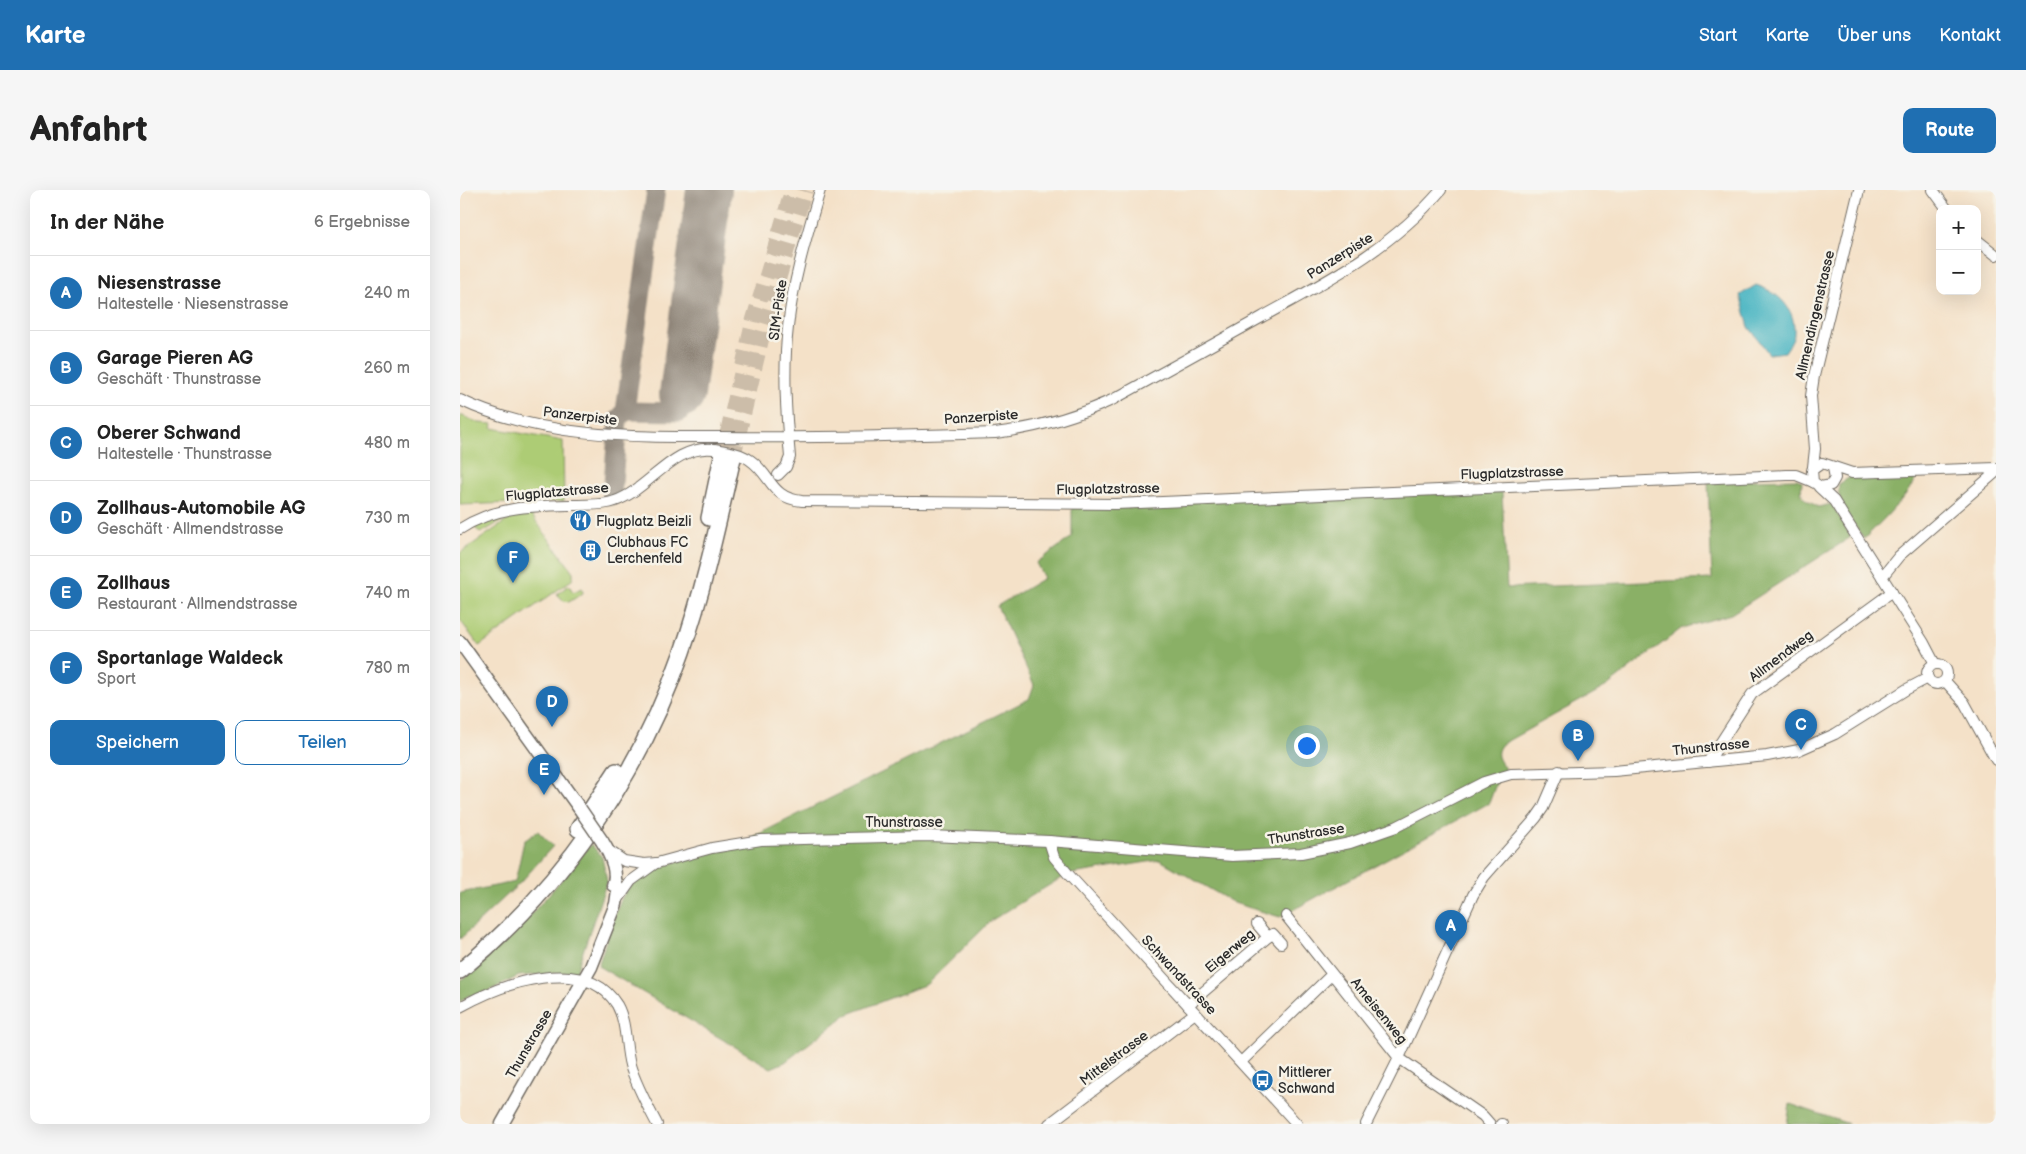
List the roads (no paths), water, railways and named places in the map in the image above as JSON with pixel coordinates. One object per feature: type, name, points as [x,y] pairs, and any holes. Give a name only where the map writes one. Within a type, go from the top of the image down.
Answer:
[{"type":"highway","points":[[460,958],[511,910],[559,854],[597,801],[629,747],[658,687],[683,616],[727,457],[707,571],[688,636],[664,697],[638,752],[600,816],[555,876],[510,926],[460,971]]},
{"type":"main road","points":[[460,642],[605,846],[618,890],[616,904],[591,967],[582,979]]},
{"type":"main road","points":[[582,979],[584,964],[615,876]]},
{"type":"main road","name":"Thunstrasse","points":[[502,1124],[582,979]]},
{"type":"street","name":"SIM-Piste","points":[[778,475],[789,462],[786,375],[788,328],[802,251],[820,190]]},
{"type":"street","name":"Panzerpiste","points":[[460,400],[497,415],[558,428],[616,435],[788,438],[995,433],[1027,428],[1090,410],[1126,392],[1369,256],[1416,218],[1441,190]]},
{"type":"street","name":"Allmendingenstrasse","points":[[1813,468],[1815,448],[1811,406],[1814,370],[1859,190]]},
{"type":"street","points":[[1933,190],[1944,205]]},
{"type":"street","points":[[1981,243],[1996,255]]},
{"type":"street","points":[[708,437],[708,449]]},
{"type":"street","name":"Allmendingenstrasse","points":[[1815,448],[1829,465]]},
{"type":"street","name":"Flugplatzstrasse","points":[[460,529],[481,518],[511,508],[601,504],[616,501],[682,455],[694,450],[708,449],[747,458],[760,468],[779,493],[789,499],[802,501],[1116,504],[1796,475],[1813,468]]},
{"type":"street","points":[[1829,465],[1833,482],[1834,501]]},
{"type":"street","points":[[1935,664],[1834,501],[1816,484],[1811,476],[1813,468],[1829,465],[1852,472],[1996,468]]},
{"type":"street","points":[[1816,484],[1827,487],[1852,472]]},
{"type":"street","points":[[1882,577],[1908,547],[1996,472]]},
{"type":"street","name":"Flugplatzstrasse","points":[[1796,475],[1816,484]]},
{"type":"street","name":"Allmendweg","points":[[1708,762],[1749,697],[1892,592]]},
{"type":"street","points":[[1935,664],[1941,664],[1946,668],[1948,674],[1945,681],[1936,684],[1928,678],[1928,668],[1935,664]]},
{"type":"street","name":"Thunstrasse","points":[[605,846],[624,861],[644,864],[657,863],[712,848],[785,839],[929,836],[1049,841],[1232,856],[1301,853],[1350,843],[1396,827],[1496,778],[1524,772],[1614,771],[1779,754],[1805,748],[1835,734],[1928,678]]},
{"type":"street","points":[[1945,681],[1964,702],[1996,760]]},
{"type":"street","points":[[1366,1124],[1400,1058],[1478,887],[1543,808],[1559,771]]},
{"type":"street","name":"Schwandstrasse","points":[[1049,841],[1057,862],[1298,1124]]},
{"type":"street","name":"Thunstrasse","points":[[616,904],[638,874],[657,863]]},
{"type":"street","name":"Thunstrasse","points":[[615,876],[644,864]]},
{"type":"street","points":[[615,876],[638,874]]},
{"type":"street","name":"Ameisenweg","points":[[1286,916],[1400,1058],[1483,1116],[1490,1124]]},
{"type":"street","name":"Eigerweg","points":[[1257,924],[1268,937]]},
{"type":"street","name":"Eigerweg","points":[[1188,1005],[1268,937],[1273,934],[1281,943]]},
{"type":"street","points":[[1241,1062],[1329,977]]},
{"type":"street","points":[[460,1008],[488,993],[526,981],[549,978],[582,979],[604,992],[617,1006],[623,1024],[631,1068],[657,1124]]},
{"type":"street","name":"Mittelstrasse","points":[[1049,1124],[1195,1013]]},
{"type":"water","points":[[1756,285],[1772,292],[1789,309],[1794,325],[1794,336],[1785,352],[1769,354],[1749,327],[1740,295]]},
{"type":"tunnel","points":[[722,456],[753,321],[792,190]]},
{"type":"tunnel","points":[[733,458],[765,325],[805,190]]},
{"type":"place","name":"Flugplatz Beizli","points":[[580,521]]},
{"type":"place","name":"Clubhaus FC Lerchenfeld","points":[[591,550]]},
{"type":"place","name":"Sportanlage Waldeck","points":[[513,583]]},
{"type":"place","name":"Zollhaus-Automobile AG","points":[[552,727]]},
{"type":"place","name":"Oberer Schwand","points":[[1801,750]]},
{"type":"place","name":"Garage Pieren AG","points":[[1578,761]]},
{"type":"place","name":"Zollhaus","points":[[544,795]]},
{"type":"place","name":"Niesenstrasse","points":[[1451,951]]},
{"type":"place","name":"Mittlerer Schwand","points":[[1262,1080]]}]
